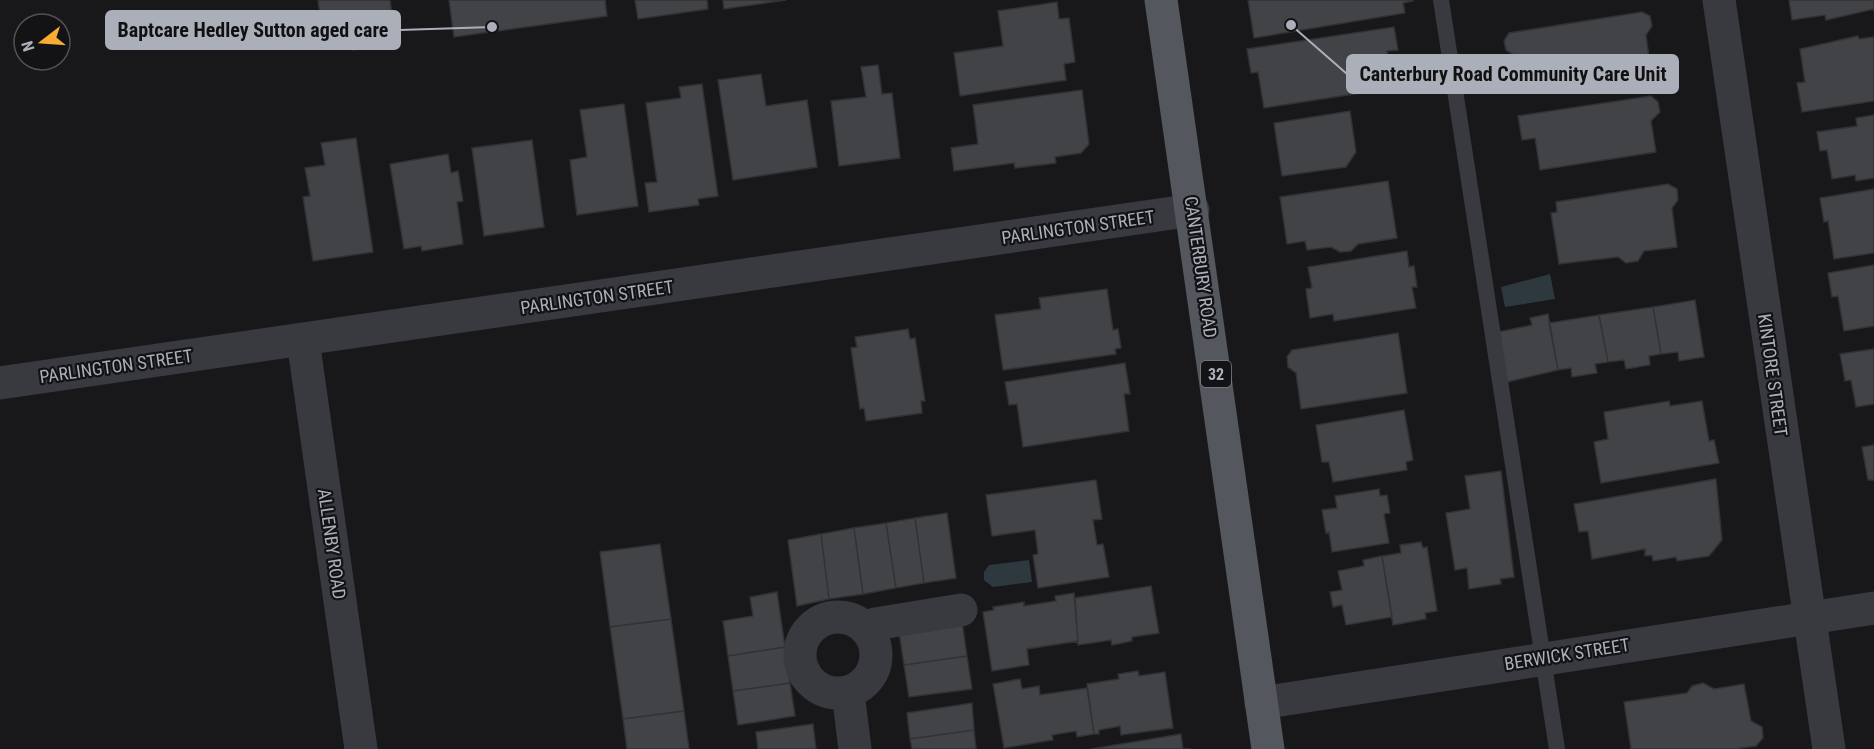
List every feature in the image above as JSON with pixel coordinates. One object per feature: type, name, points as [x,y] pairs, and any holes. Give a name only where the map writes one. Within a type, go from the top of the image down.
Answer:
[{"type":"main road","name":"CANTERBURY ROAD","points":[[1161,0],[1193,210],[1268,749]]},
{"type":"street","name":"KINTORE STREET","points":[[1719,0],[1829,749]]},
{"type":"street","name":"PARLINGTON STREET","points":[[0,383],[1193,210]]},
{"type":"street","name":"ALLENBY ROAD","points":[[303,340],[361,749]]},
{"type":"street","name":"BERWICK STREET","points":[[1261,703],[1543,657],[1874,608]]},
{"type":"street","points":[[869,630],[875,624],[961,610]]},
{"type":"street","points":[[827,619],[851,619],[869,630],[876,652],[871,675],[861,687],[848,693],[832,694],[818,687],[808,678],[801,658],[800,644],[811,627],[827,619]]},
{"type":"street","points":[[848,693],[855,749]]},
{"type":"lane","points":[[1441,0],[1557,749]]},
{"type":"shaded area","points":[[1550,274],[1555,299],[1505,307],[1501,287]]},
{"type":"shaded area","points":[[1029,560],[1032,582],[993,587],[984,580],[984,572],[989,565]]},
{"type":"building","points":[[318,0],[390,0],[396,44],[353,50],[348,18],[321,22]]},
{"type":"building","points":[[449,0],[605,0],[607,16],[454,37]]},
{"type":"building","points":[[635,0],[707,0],[708,9],[638,19]]},
{"type":"building","points":[[723,0],[786,0],[724,9]]},
{"type":"building","points":[[1248,0],[1413,1],[1403,3],[1405,13],[1254,38]]},
{"type":"building","points":[[1789,0],[1874,0],[1874,9],[1826,20],[1825,15],[1792,20]]},
{"type":"building","points":[[1057,2],[1059,19],[1069,18],[1075,62],[1064,64],[1066,80],[960,96],[954,53],[1003,46],[998,11]]},
{"type":"building","points":[[1642,12],[1650,16],[1652,26],[1646,35],[1650,65],[1573,76],[1568,82],[1559,83],[1553,78],[1519,85],[1514,55],[1506,50],[1504,41],[1509,33]]},
{"type":"building","points":[[1394,27],[1398,50],[1387,51],[1393,88],[1264,108],[1258,72],[1251,73],[1247,49]]},
{"type":"building","points":[[1858,36],[1859,39],[1874,37],[1874,101],[1802,112],[1797,83],[1805,82],[1800,49]]},
{"type":"building","points":[[878,65],[882,94],[892,93],[900,158],[839,166],[831,101],[866,97],[861,67]]},
{"type":"building","points":[[761,74],[766,106],[807,100],[817,167],[733,180],[718,80]]},
{"type":"building","points":[[702,84],[718,196],[698,199],[699,205],[649,212],[645,183],[657,182],[646,103],[681,98],[679,87]]},
{"type":"building","points":[[1082,90],[1089,144],[1081,153],[1055,157],[1056,163],[1015,168],[1014,163],[954,171],[951,148],[978,144],[973,105]]},
{"type":"building","points":[[1651,96],[1658,102],[1660,112],[1651,121],[1656,152],[1540,170],[1535,138],[1522,140],[1518,116]]},
{"type":"building","points":[[624,104],[638,206],[577,215],[570,160],[587,157],[580,110]]},
{"type":"building","points":[[1350,111],[1356,152],[1346,167],[1282,176],[1274,123]]},
{"type":"building","points":[[1874,115],[1874,178],[1856,181],[1855,175],[1832,179],[1827,150],[1820,151],[1817,132],[1857,126],[1856,118]]},
{"type":"building","points":[[356,138],[373,252],[313,261],[303,197],[310,196],[305,168],[325,165],[321,143]]},
{"type":"building","points":[[532,140],[544,227],[484,236],[472,148]]},
{"type":"building","points":[[448,154],[451,173],[458,171],[463,201],[457,202],[463,244],[422,251],[421,246],[404,249],[390,164]]},
{"type":"building","points":[[1388,181],[1397,238],[1358,244],[1351,251],[1340,252],[1331,247],[1307,250],[1305,241],[1287,244],[1280,197]]},
{"type":"building","points":[[1668,184],[1677,189],[1678,200],[1672,208],[1677,247],[1644,251],[1638,261],[1626,263],[1618,257],[1559,264],[1551,213],[1557,212],[1556,202]]},
{"type":"building","points":[[1874,189],[1874,253],[1834,259],[1828,221],[1824,222],[1820,198]]},
{"type":"building","points":[[1407,251],[1409,267],[1414,266],[1417,287],[1412,287],[1416,308],[1334,321],[1333,314],[1310,318],[1306,289],[1312,288],[1308,267]]},
{"type":"building","points":[[1874,265],[1874,326],[1844,331],[1838,296],[1832,297],[1828,273]]},
{"type":"building","points":[[1107,289],[1113,330],[1118,329],[1121,348],[1115,349],[1116,354],[1003,370],[995,315],[1041,309],[1039,298]]},
{"type":"building","points":[[1695,300],[1704,357],[1679,361],[1678,352],[1661,354],[1653,307]]},
{"type":"building","points":[[1653,307],[1661,354],[1649,356],[1650,365],[1626,369],[1624,360],[1608,362],[1599,315]]},
{"type":"building","points":[[1548,314],[1558,370],[1507,382],[1498,332],[1532,325],[1530,318]]},
{"type":"building","points":[[1599,315],[1608,362],[1595,364],[1597,373],[1572,377],[1571,368],[1558,370],[1549,323]]},
{"type":"building","points":[[908,329],[910,339],[915,338],[925,401],[921,401],[922,413],[866,421],[864,408],[860,409],[851,348],[857,347],[855,337]]},
{"type":"building","points":[[1398,333],[1407,393],[1301,409],[1296,373],[1288,367],[1287,357],[1292,350]]},
{"type":"building","points":[[1874,349],[1874,404],[1856,407],[1851,380],[1845,381],[1840,354]]},
{"type":"building","points":[[1125,363],[1130,394],[1124,394],[1129,431],[1023,447],[1017,404],[1009,405],[1005,382]]},
{"type":"building","points":[[1669,401],[1670,406],[1702,401],[1709,441],[1714,440],[1719,463],[1601,483],[1594,442],[1608,439],[1604,412]]},
{"type":"building","points":[[1404,410],[1413,460],[1406,462],[1407,470],[1333,482],[1329,462],[1322,462],[1316,425]]},
{"type":"building","points":[[1874,445],[1874,480],[1868,480],[1862,447]]},
{"type":"building","points":[[1501,471],[1514,577],[1500,579],[1501,584],[1469,589],[1467,568],[1455,570],[1446,513],[1470,509],[1465,476]]},
{"type":"building","points":[[1716,479],[1722,540],[1709,556],[1677,561],[1676,557],[1653,561],[1652,555],[1645,556],[1645,549],[1592,559],[1588,531],[1579,532],[1574,504]]},
{"type":"building","points":[[1096,480],[1102,519],[1093,520],[1097,545],[1103,544],[1109,577],[1038,588],[1033,555],[1038,554],[1035,530],[992,536],[986,495]]},
{"type":"building","points":[[1379,489],[1380,496],[1387,495],[1390,513],[1384,514],[1389,543],[1332,552],[1322,510],[1337,508],[1335,496]]},
{"type":"building","points":[[947,513],[956,578],[924,583],[915,518]]},
{"type":"building","points":[[915,518],[924,583],[896,588],[886,523]]},
{"type":"building","points":[[886,523],[896,588],[863,594],[854,528]]},
{"type":"building","points":[[854,528],[863,594],[829,599],[821,534]]},
{"type":"building","points":[[821,534],[829,599],[797,606],[788,540]]},
{"type":"building","points":[[1421,542],[1423,548],[1427,547],[1437,611],[1425,613],[1426,619],[1393,625],[1382,556],[1401,553],[1400,545]]},
{"type":"building","points":[[660,544],[671,619],[610,627],[600,552]]},
{"type":"building","points":[[1382,556],[1392,617],[1346,625],[1342,605],[1333,607],[1330,592],[1342,590],[1338,571],[1364,566],[1363,560]]},
{"type":"building","points":[[1151,586],[1159,633],[1132,637],[1132,641],[1112,645],[1111,640],[1078,645],[1075,598]]},
{"type":"building","points":[[777,592],[785,647],[728,656],[723,621],[753,616],[750,597]]},
{"type":"building","points":[[1074,593],[1078,641],[1027,649],[1029,665],[992,671],[983,612],[994,610],[993,607],[1024,602],[1024,606],[1056,601],[1055,596]]},
{"type":"building","points":[[671,619],[684,711],[623,719],[610,627]]},
{"type":"building","points":[[962,622],[967,656],[904,665],[899,632]]},
{"type":"building","points":[[785,647],[790,683],[733,691],[728,656]]},
{"type":"building","points":[[967,656],[972,689],[909,697],[904,665]]},
{"type":"building","points":[[1138,671],[1139,676],[1165,672],[1173,728],[1121,735],[1120,726],[1099,730],[1099,734],[1094,734],[1087,684],[1119,679],[1118,674]]},
{"type":"building","points":[[1020,679],[1022,689],[1039,686],[1040,695],[1087,688],[1094,734],[1077,737],[1076,731],[1052,735],[1053,740],[1004,748],[993,684]]},
{"type":"building","points":[[790,683],[795,716],[738,725],[733,691]]},
{"type":"building","points":[[1703,683],[1714,689],[1744,684],[1751,721],[1762,727],[1763,738],[1756,746],[1735,749],[1631,749],[1624,702],[1687,693],[1692,686]]},
{"type":"building","points":[[972,703],[974,730],[910,739],[907,713]]},
{"type":"building","points":[[684,711],[689,749],[627,749],[623,719]]},
{"type":"building","points":[[813,724],[816,749],[758,749],[756,732]]},
{"type":"building","points":[[974,730],[976,749],[912,749],[910,739]]},
{"type":"building","points":[[1181,734],[1183,749],[1091,749]]},
{"type":"place","name":"Canterbury Road Community Care Unit","points":[[1291,25]]},
{"type":"place","name":"Baptcare Hedley Sutton aged care","points":[[492,27]]}]
